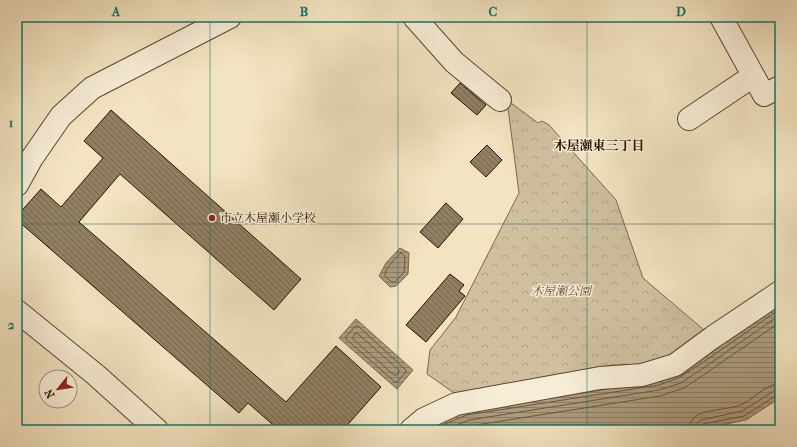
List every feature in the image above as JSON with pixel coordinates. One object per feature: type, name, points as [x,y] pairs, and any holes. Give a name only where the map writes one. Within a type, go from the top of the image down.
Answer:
[{"type":"street","points":[[17,185],[32,158],[61,116],[92,88],[230,17]]},
{"type":"street","points":[[414,17],[454,62],[500,100]]},
{"type":"street","points":[[721,17],[764,95],[780,87]]},
{"type":"street","points":[[689,120],[754,76]]},
{"type":"street","points":[[411,430],[424,419],[456,404],[600,378],[642,375],[675,365],[780,292]]},
{"type":"street","points":[[17,311],[96,375],[157,430]]},
{"type":"green space","name":"木屋瀬公園","points":[[507,100],[538,123],[542,121],[549,125],[616,200],[643,278],[704,330],[668,359],[646,365],[612,365],[457,395],[427,374],[430,350],[456,317],[519,193]]},
{"type":"water","points":[[400,248],[409,253],[408,274],[396,286],[390,287],[379,276],[386,263]]},
{"type":"water","points":[[780,304],[780,398],[746,420],[695,430],[426,430],[466,411],[615,388]]},
{"type":"water","points":[[356,319],[413,370],[397,389],[339,338]]},
{"type":"building","points":[[460,83],[486,105],[477,115],[451,93]]},
{"type":"building","points":[[111,110],[301,279],[274,310],[120,174],[79,222],[286,402],[336,346],[381,387],[343,430],[279,430],[248,403],[239,413],[17,220],[17,216],[41,189],[61,207],[103,158],[84,141]]},
{"type":"building","points":[[487,145],[502,160],[486,177],[470,162]]},
{"type":"building","points":[[446,203],[463,219],[438,248],[420,232]]},
{"type":"building","points":[[450,274],[464,285],[459,291],[465,296],[426,342],[406,325]]},
{"type":"waterway","points":[[773,430],[780,426]]},
{"type":"place","name":"市立木屋瀬小学校","points":[[212,218]]},
{"type":"district","name":"木屋瀬東三丁目","points":[[599,145]]}]
